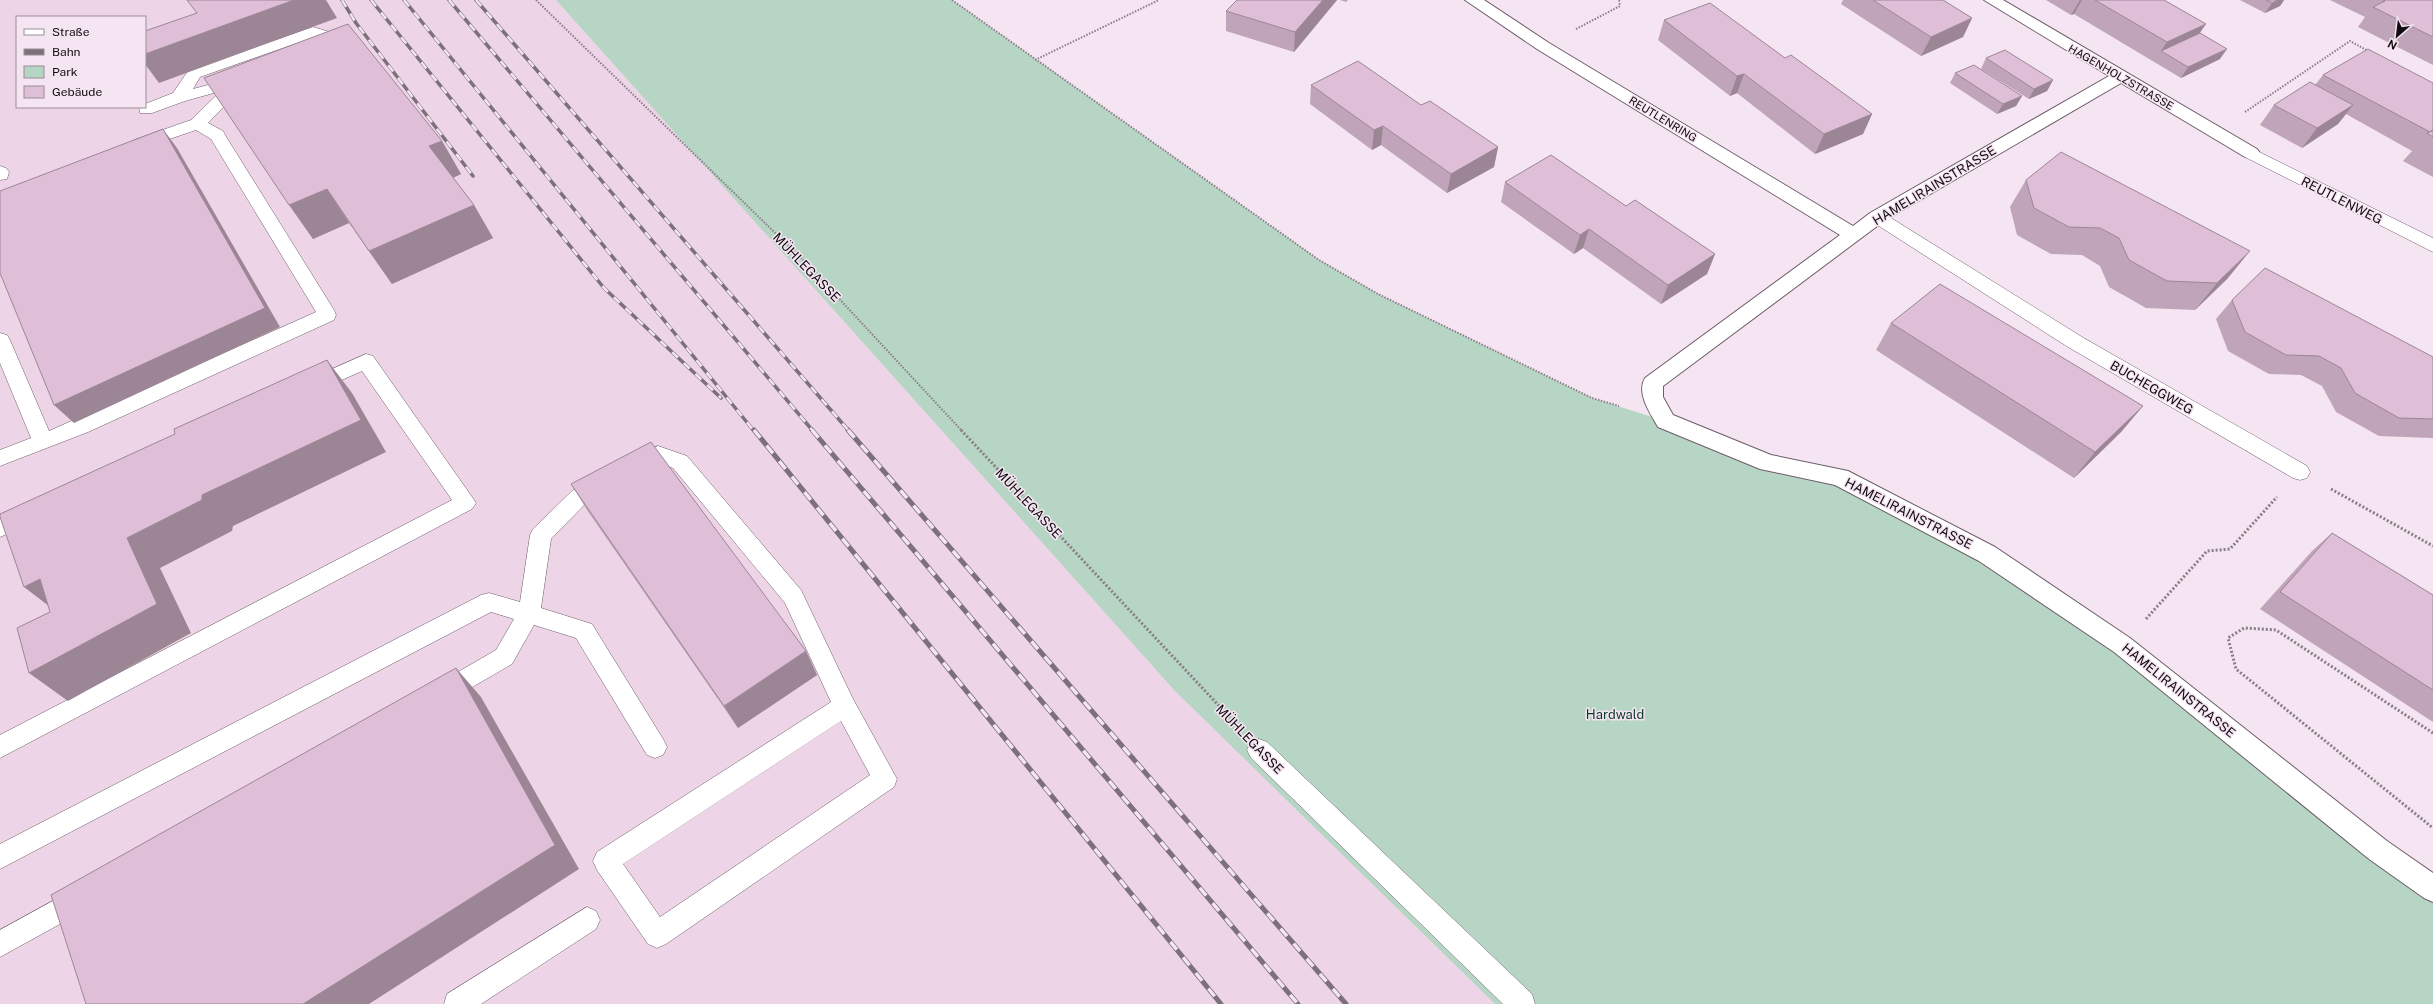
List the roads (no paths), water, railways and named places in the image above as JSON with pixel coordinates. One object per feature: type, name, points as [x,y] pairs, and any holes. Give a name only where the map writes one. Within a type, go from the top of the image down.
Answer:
[{"type":"street","name":"REUTLENRING","points":[[1473,0],[1543,46],[1854,235]]},
{"type":"street","name":"HAGENHOLZSTRASSE","points":[[1992,0],[2119,77],[2251,153]]},
{"type":"street","name":"HAMELIRAINSTRASSE","points":[[2119,77],[1877,217],[1652,383],[1653,397],[1665,421],[1768,463],[1840,477],[1987,554],[2122,645],[2378,850],[2433,889]]},
{"type":"lane","points":[[179,97],[194,74],[313,32],[328,36],[346,69]]},
{"type":"lane","points":[[124,150],[197,124],[245,79],[179,97],[146,109]]},
{"type":"lane","points":[[0,458],[81,427],[327,315],[217,135],[197,124]]},
{"type":"lane","name":"REUTLENWEG","points":[[2251,153],[2433,246]]},
{"type":"lane","name":"BUCHEGGWEG","points":[[1877,217],[2075,342],[2300,472]]},
{"type":"lane","points":[[0,340],[43,442]]},
{"type":"lane","points":[[0,748],[465,503],[366,361],[294,394]]},
{"type":"lane","points":[[422,704],[504,657],[529,614],[542,534],[579,497],[658,454],[680,462],[793,597],[845,706],[885,779],[657,935],[606,861],[845,706]]},
{"type":"lane","points":[[0,528],[50,505]]},
{"type":"lane","points":[[0,857],[489,602],[584,631],[655,747]]},
{"type":"lane","name":"MÜHLEGASSE","points":[[1259,750],[1522,1004]]},
{"type":"lane","points":[[0,944],[104,885]]},
{"type":"lane","points":[[457,1004],[587,920]]},
{"type":"railway","points":[[342,0],[356,23],[473,176]]},
{"type":"railway","points":[[371,0],[604,288],[721,398]]},
{"type":"railway","points":[[404,0],[754,431]]},
{"type":"railway","points":[[449,0],[813,431]]},
{"type":"railway","points":[[476,0],[849,431]]},
{"type":"railway","points":[[754,430],[1221,1004]]},
{"type":"railway","points":[[812,430],[1298,1004]]},
{"type":"railway","points":[[848,430],[1346,1004]]},
{"type":"park label","name":"Hardwald","points":[[1615,714]]}]
